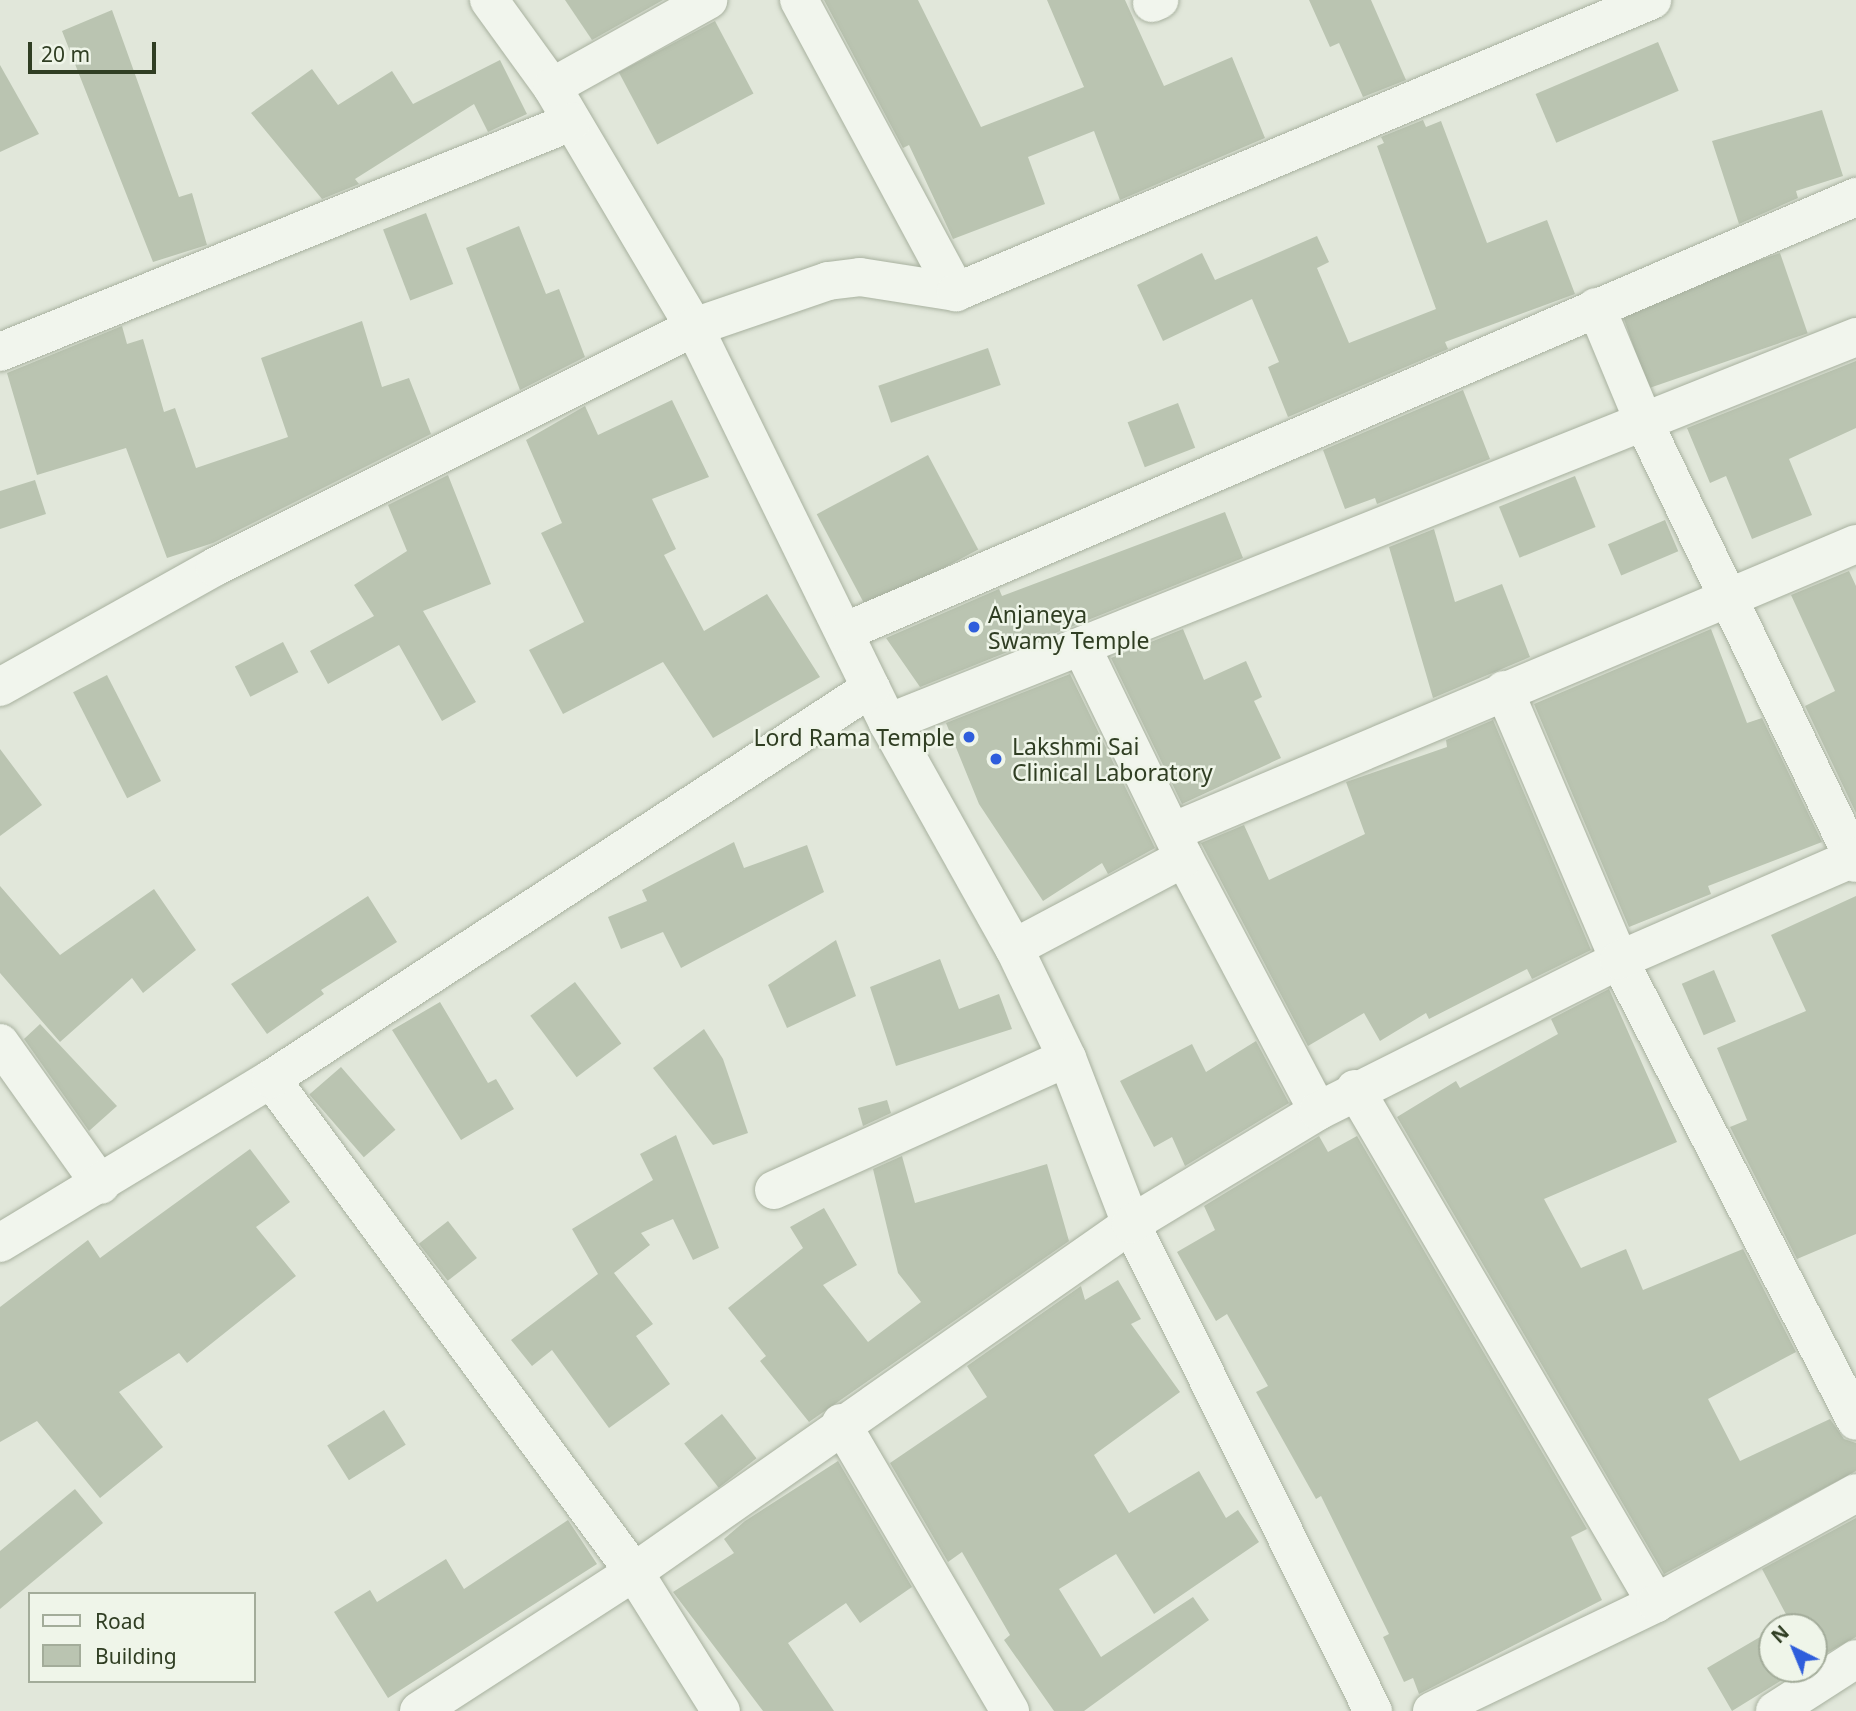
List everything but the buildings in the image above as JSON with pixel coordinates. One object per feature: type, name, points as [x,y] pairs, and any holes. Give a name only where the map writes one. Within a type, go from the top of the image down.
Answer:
[{"type":"street","points":[[489,0],[552,87],[694,327],[888,723],[1014,948],[1067,1058],[1131,1224],[1373,1711]]},
{"type":"street","points":[[552,87],[708,0]]},
{"type":"street","points":[[799,0],[956,292]]},
{"type":"street","points":[[0,687],[215,567],[694,327],[828,281],[860,277],[956,292],[1652,0]]},
{"type":"street","points":[[0,352],[571,122]]},
{"type":"street","points":[[844,632],[1856,197]]},
{"type":"street","points":[[419,1711],[634,1572],[841,1423],[1131,1224],[1355,1089],[1619,960],[1855,859],[1645,425],[1596,307]]},
{"type":"street","points":[[888,723],[1645,425],[1856,337]]},
{"type":"street","points":[[1014,948],[1178,845],[1504,690],[1856,544]]},
{"type":"street","points":[[1082,648],[1178,845],[1318,1111]]},
{"type":"street","points":[[0,1243],[100,1185],[271,1079],[872,688]]},
{"type":"street","points":[[1504,690],[1619,960],[1856,1421]]},
{"type":"street","points":[[0,1043],[100,1185]]},
{"type":"street","points":[[774,1190],[1067,1058]]},
{"type":"street","points":[[271,1079],[634,1572],[721,1711]]},
{"type":"street","points":[[1355,1089],[1656,1603]]},
{"type":"street","points":[[841,1423],[1010,1711]]},
{"type":"street","points":[[1432,1711],[1656,1603],[1856,1493]]},
{"type":"street","points":[[1775,1711],[1856,1659]]},
{"type":"place","name":"Anjaneya Swamy Temple","points":[[974,627]]},
{"type":"place","name":"Lord Rama Temple","points":[[969,737]]},
{"type":"place","name":"Lakshmi Sai Clinical Laboratory","points":[[996,759]]}]
